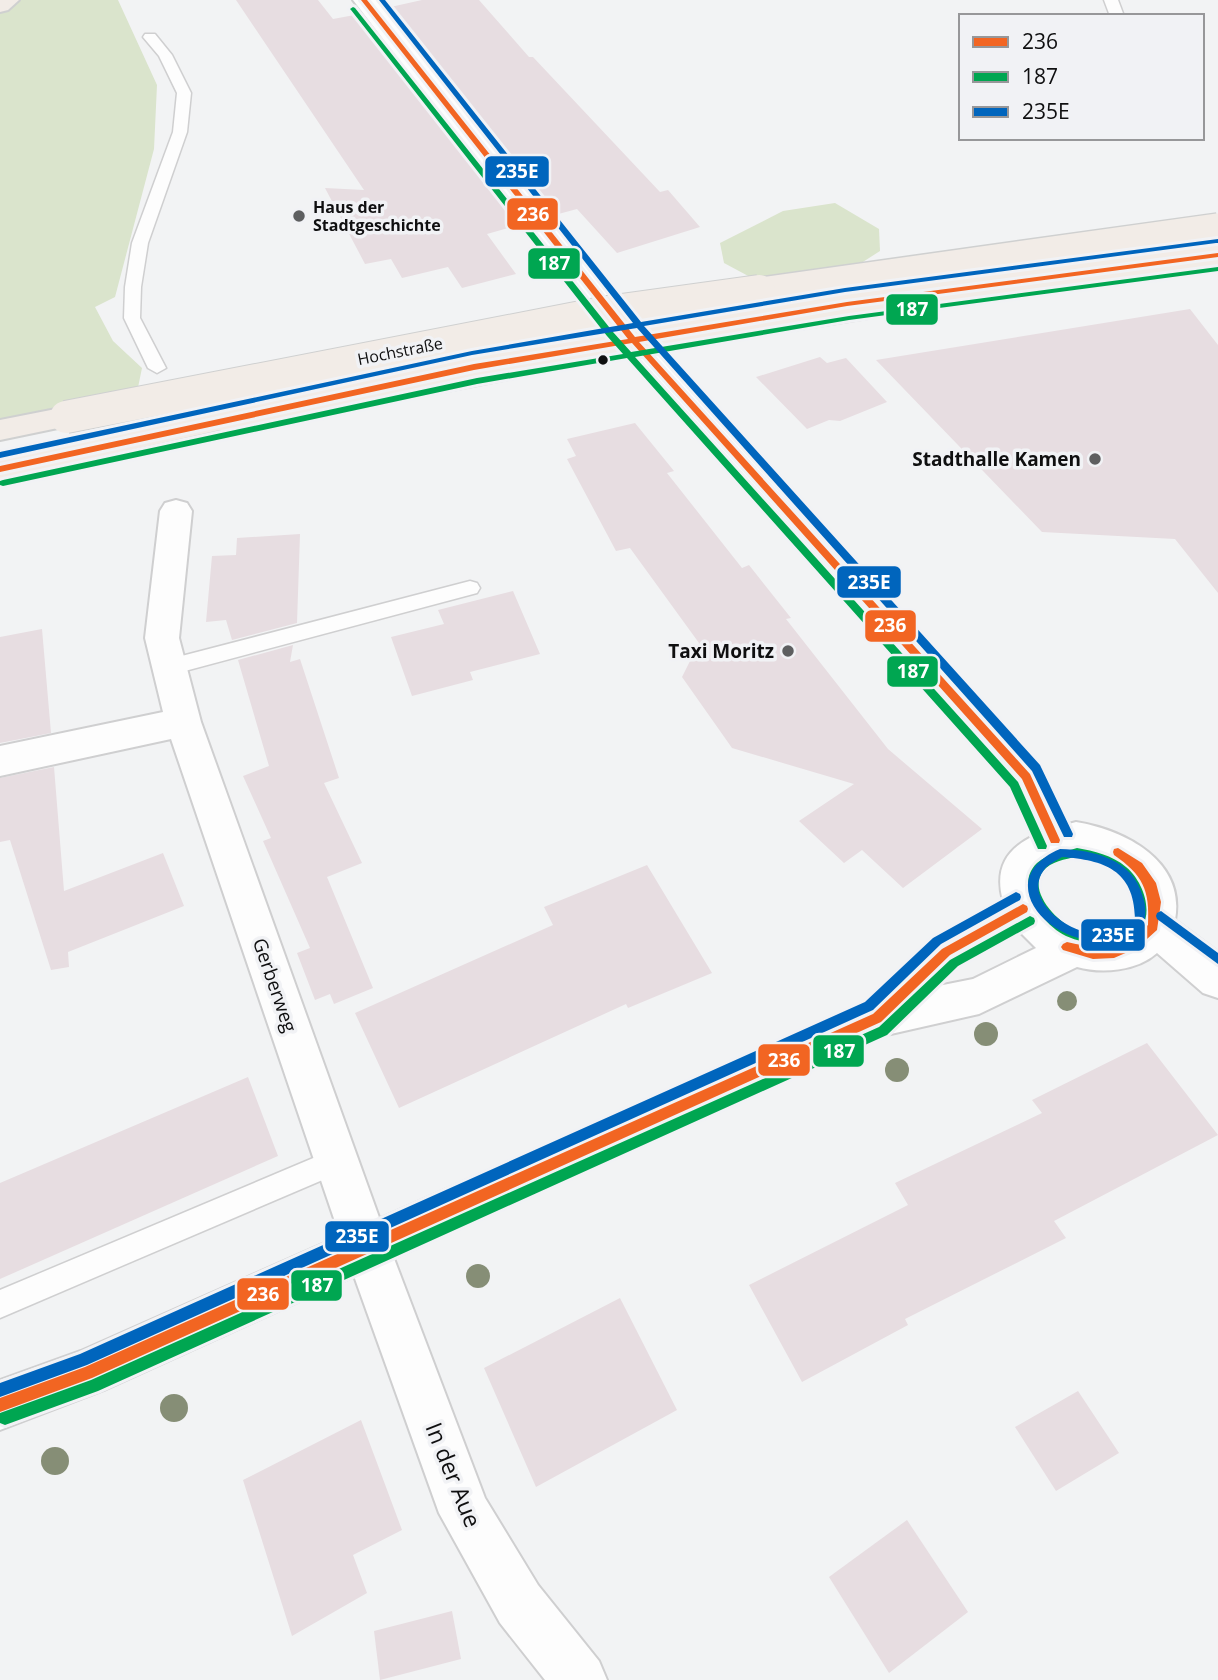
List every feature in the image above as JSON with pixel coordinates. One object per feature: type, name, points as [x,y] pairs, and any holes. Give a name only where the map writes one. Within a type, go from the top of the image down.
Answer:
[{"type":"main road","points":[[0,5],[8,0]]},
{"type":"main road","name":"Hochstraße","points":[[0,430],[607,312],[1218,226]]},
{"type":"main road","name":"Hochstraße","points":[[0,469],[474,368],[632,340],[847,304],[1218,255]]},
{"type":"street","points":[[364,0],[595,295]]},
{"type":"street","points":[[652,361],[1026,778],[1055,840]]},
{"type":"street","name":"Gerberweg","points":[[176,511],[162,638],[183,722],[367,1248]]},
{"type":"street","points":[[0,761],[183,722]]},
{"type":"street","points":[[1076,838],[1098,841],[1119,850],[1137,863],[1150,880],[1157,899],[1158,914],[1153,928],[1144,940],[1130,950],[1092,955],[1072,950],[1051,940],[1034,926],[1023,909],[1018,891],[1019,874],[1025,859],[1055,840],[1076,838]]},
{"type":"street","points":[[877,1018],[946,952],[1023,909]]},
{"type":"street","points":[[1153,928],[1205,965],[1218,980]]},
{"type":"street","points":[[0,1405],[87,1373],[877,1018],[978,996],[1072,950]]},
{"type":"street","name":"In der Aue","points":[[367,1248],[465,1513],[519,1604],[580,1680]]},
{"type":"lane","points":[[150,37],[165,55],[184,93],[180,132],[140,243],[133,287],[132,318],[157,368]]},
{"type":"lane","points":[[170,667],[470,588]]},
{"type":"lane","points":[[0,1304],[337,1161]]},
{"type":"green space","points":[[8,0],[118,0],[157,85],[154,149],[115,297],[95,307],[113,341],[142,368],[135,402],[0,430],[0,5]]},
{"type":"green space","points":[[835,203],[879,229],[880,251],[855,267],[752,278],[724,263],[720,243],[783,211]]},
{"type":"building","points":[[236,0],[318,0],[333,19],[360,14],[522,224],[487,234],[516,274],[462,288],[448,267],[402,278],[391,259],[365,264],[325,188],[364,190]]},
{"type":"building","points":[[422,0],[479,0],[529,57],[533,57],[660,192],[668,190],[700,227],[617,253],[577,209],[551,216],[386,8]]},
{"type":"building","name":"Stadthalle Kamen","points":[[1190,309],[1218,345],[1218,593],[1175,539],[1042,532],[876,360]]},
{"type":"building","points":[[820,357],[827,363],[846,358],[887,402],[840,421],[829,420],[807,429],[756,377]]},
{"type":"building","points":[[635,423],[674,471],[667,473],[742,568],[749,565],[791,618],[786,619],[888,749],[982,829],[903,888],[862,850],[844,863],[799,821],[854,784],[732,748],[682,677],[699,643],[630,548],[616,551],[567,459],[576,456],[567,439]]},
{"type":"building","points":[[300,534],[297,623],[232,640],[226,620],[206,622],[212,556],[236,555],[237,538]]},
{"type":"building","points":[[513,591],[540,654],[470,672],[473,680],[412,696],[391,637],[444,624],[438,610]]},
{"type":"building","points":[[42,629],[51,733],[0,743],[0,637]]},
{"type":"building","points":[[293,645],[290,662],[300,659],[339,778],[324,783],[362,863],[327,877],[373,988],[334,1004],[330,994],[315,1000],[297,953],[310,948],[263,841],[271,838],[243,776],[269,766],[238,660]]},
{"type":"building","points":[[54,767],[64,891],[163,853],[184,906],[68,952],[69,967],[51,970],[10,840],[0,842],[0,778]]},
{"type":"building","points":[[647,865],[712,973],[628,1008],[626,1004],[399,1108],[355,1013],[553,925],[544,907]]},
{"type":"building","points":[[1147,1043],[1218,1135],[1054,1221],[1066,1238],[905,1319],[908,1325],[802,1382],[749,1285],[908,1205],[895,1183],[1042,1113],[1032,1100]]},
{"type":"building","points":[[248,1077],[278,1156],[0,1279],[0,1183]]},
{"type":"building","points":[[620,1298],[677,1410],[536,1487],[484,1368]]},
{"type":"building","points":[[1078,1391],[1119,1453],[1056,1491],[1015,1427]]},
{"type":"building","points":[[361,1420],[402,1530],[353,1555],[367,1593],[292,1636],[243,1480]]},
{"type":"building","points":[[907,1520],[968,1612],[889,1673],[829,1577]]},
{"type":"building","points":[[452,1611],[461,1659],[380,1680],[374,1631]]},
{"type":"transit line","name":"236","points":[[364,0],[620,325],[1026,777],[1055,840]]},
{"type":"transit line","name":"235E","points":[[382,0],[631,316],[1036,768],[1068,834]]},
{"type":"transit line","name":"187","points":[[353,9],[610,334],[1014,785],[1042,846]]},
{"type":"transit line","name":"235E","points":[[0,455],[472,353],[845,290],[1216,241]]},
{"type":"transit line","name":"236","points":[[0,469],[474,367],[847,304],[1218,255]]},
{"type":"transit line","name":"187","points":[[3,483],[477,381],[849,318],[1218,269]]},
{"type":"transit line","name":"187","points":[[1077,852],[1109,861],[1121,868],[1132,881],[1141,899],[1142,909],[1136,927],[1129,933],[1107,939],[1083,937],[1061,927],[1043,909],[1037,898],[1034,876],[1040,867],[1051,859],[1077,852]]},
{"type":"transit line","name":"236","points":[[1118,852],[1139,867],[1151,883],[1156,902],[1153,927]]},
{"type":"transit line","name":"236","points":[[1118,852],[1138,867],[1149,884],[1154,903],[1153,927]]},
{"type":"transit line","name":"235E","points":[[1060,853],[1092,857],[1118,868],[1136,889],[1140,903],[1140,920],[1117,934],[1092,938],[1069,932],[1050,919],[1037,903],[1033,884],[1039,867],[1060,853]]},
{"type":"transit line","name":"235E","points":[[0,1390],[82,1360],[869,1006],[937,941],[1016,897]]},
{"type":"transit line","name":"236","points":[[0,1405],[87,1373],[877,1018],[946,952],[1023,909]]},
{"type":"transit line","name":"235E","points":[[1161,916],[1218,959]]},
{"type":"transit line","name":"187","points":[[5,1418],[93,1386],[883,1031],[954,963],[1030,921]]},
{"type":"transit line","name":"236","points":[[1067,947],[1092,952],[1113,951],[1133,943],[1153,927]]},
{"type":"transit line","name":"236","points":[[1067,947],[1093,954],[1114,954],[1134,945],[1153,927]]},
{"type":"place","name":"Haus der Stadtgeschichte","points":[[299,216]]},
{"type":"place","name":"Stadthalle Kamen","points":[[1095,459]]},
{"type":"place","name":"Taxi Moritz","points":[[788,651]]}]
